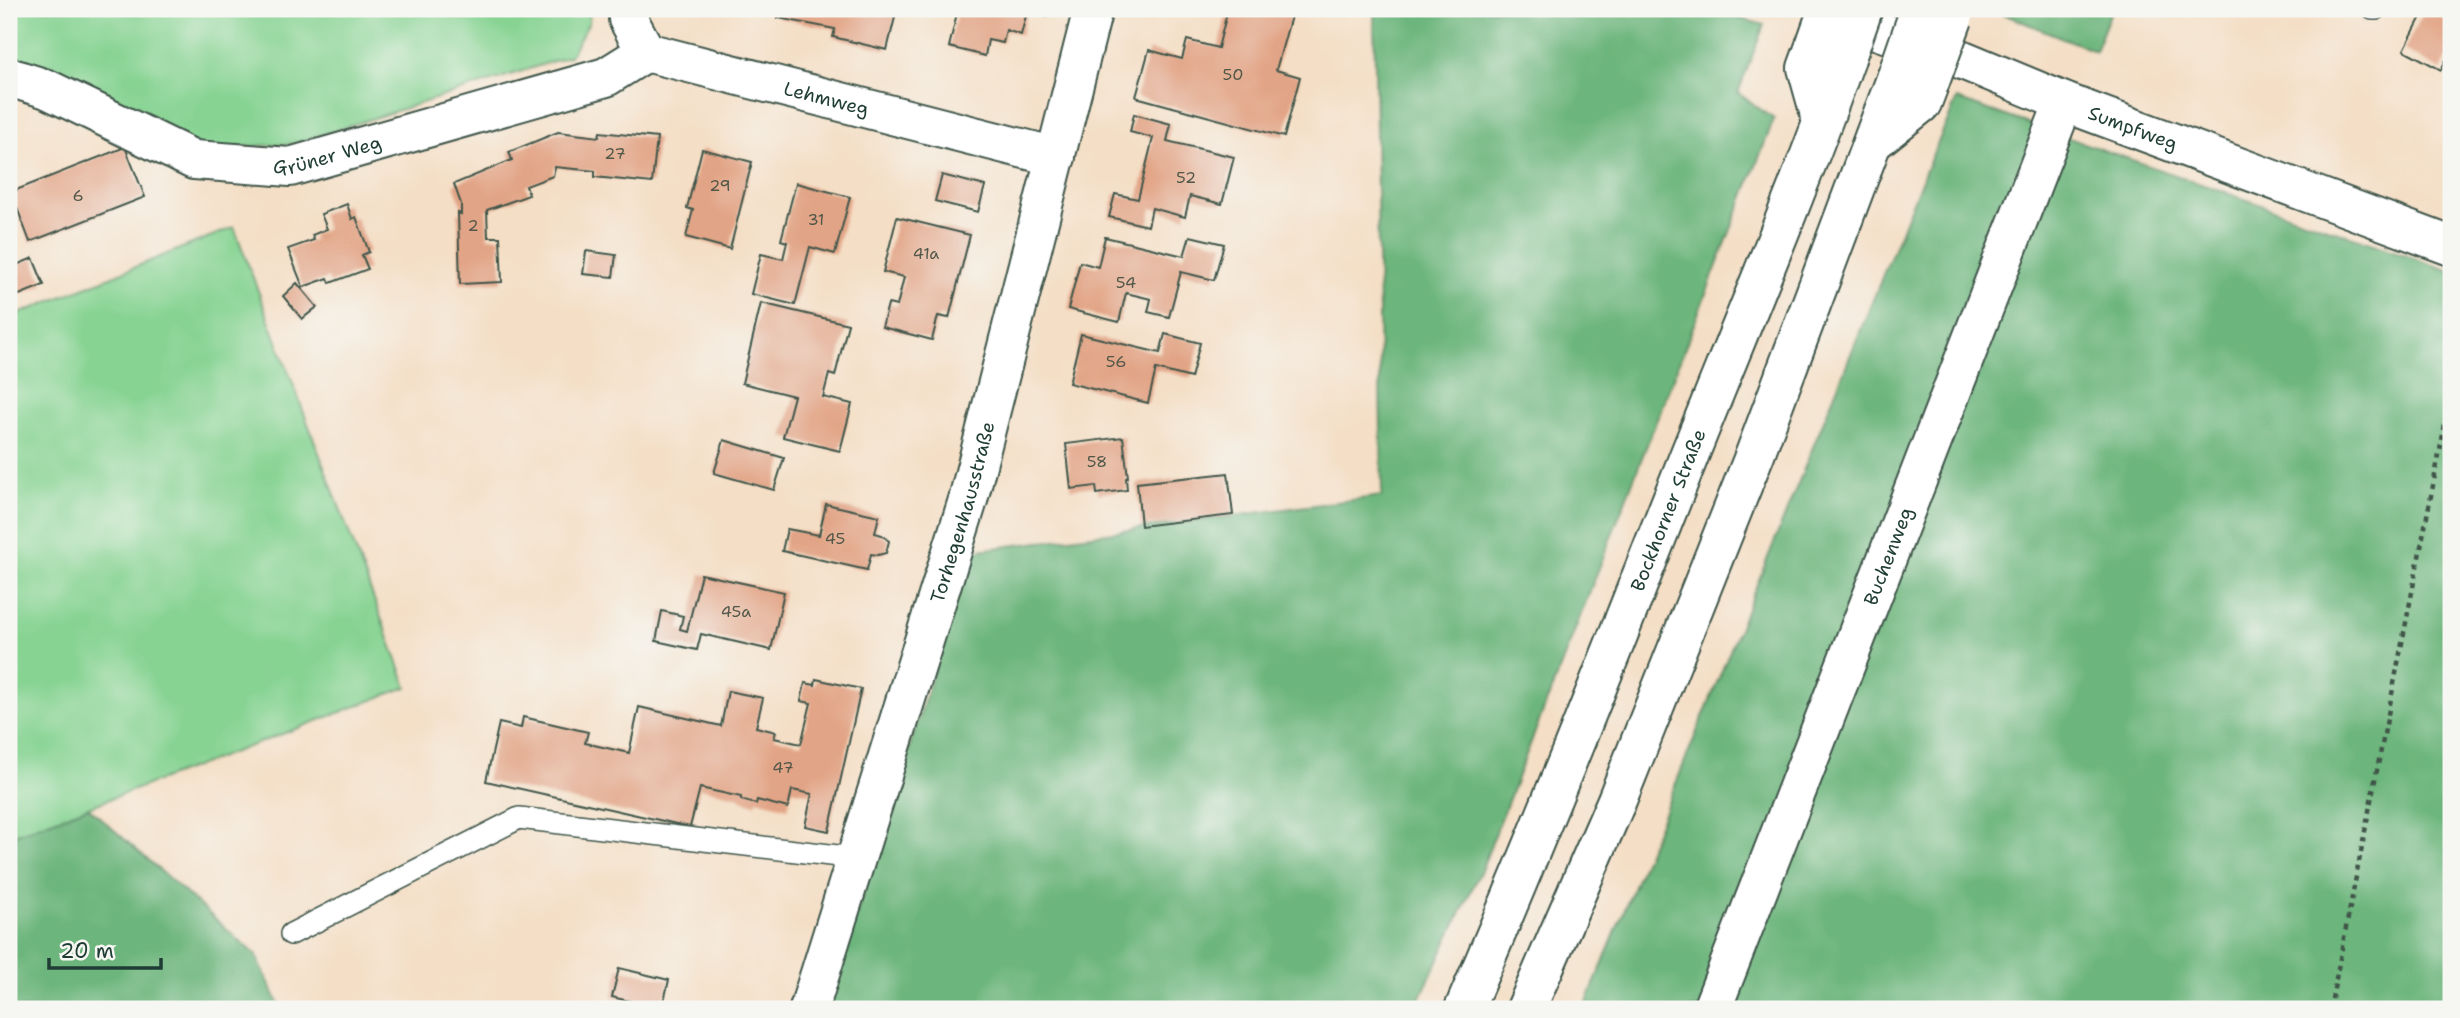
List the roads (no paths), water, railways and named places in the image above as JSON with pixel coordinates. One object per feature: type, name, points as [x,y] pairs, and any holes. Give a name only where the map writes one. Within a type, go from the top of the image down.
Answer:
[{"type":"street","points":[[630,9],[628,19],[646,52]]},
{"type":"street","name":"Torhegenhausstraße","points":[[809,1009],[968,500],[1093,9]]},
{"type":"street","name":"Sumpfweg","points":[[1816,9],[1963,60],[2064,102],[2451,246]]},
{"type":"street","points":[[1828,9],[1830,52]]},
{"type":"street","points":[[1830,52],[1863,9]]},
{"type":"street","points":[[1526,1009],[1617,800],[1735,505],[1873,142],[1913,81],[1943,12]]},
{"type":"street","name":"Grüner Weg","points":[[9,77],[47,89],[194,160],[290,167],[606,77],[646,52]]},
{"type":"street","name":"Lehmweg","points":[[646,52],[1056,157]]},
{"type":"street","name":"Bockhorner Straße","points":[[1464,1009],[1513,897],[1822,122],[1807,68],[1830,52]]},
{"type":"street","name":"Buchenweg","points":[[1712,1009],[2064,102]]},
{"type":"lane","points":[[291,933],[519,818],[855,858]]}]
